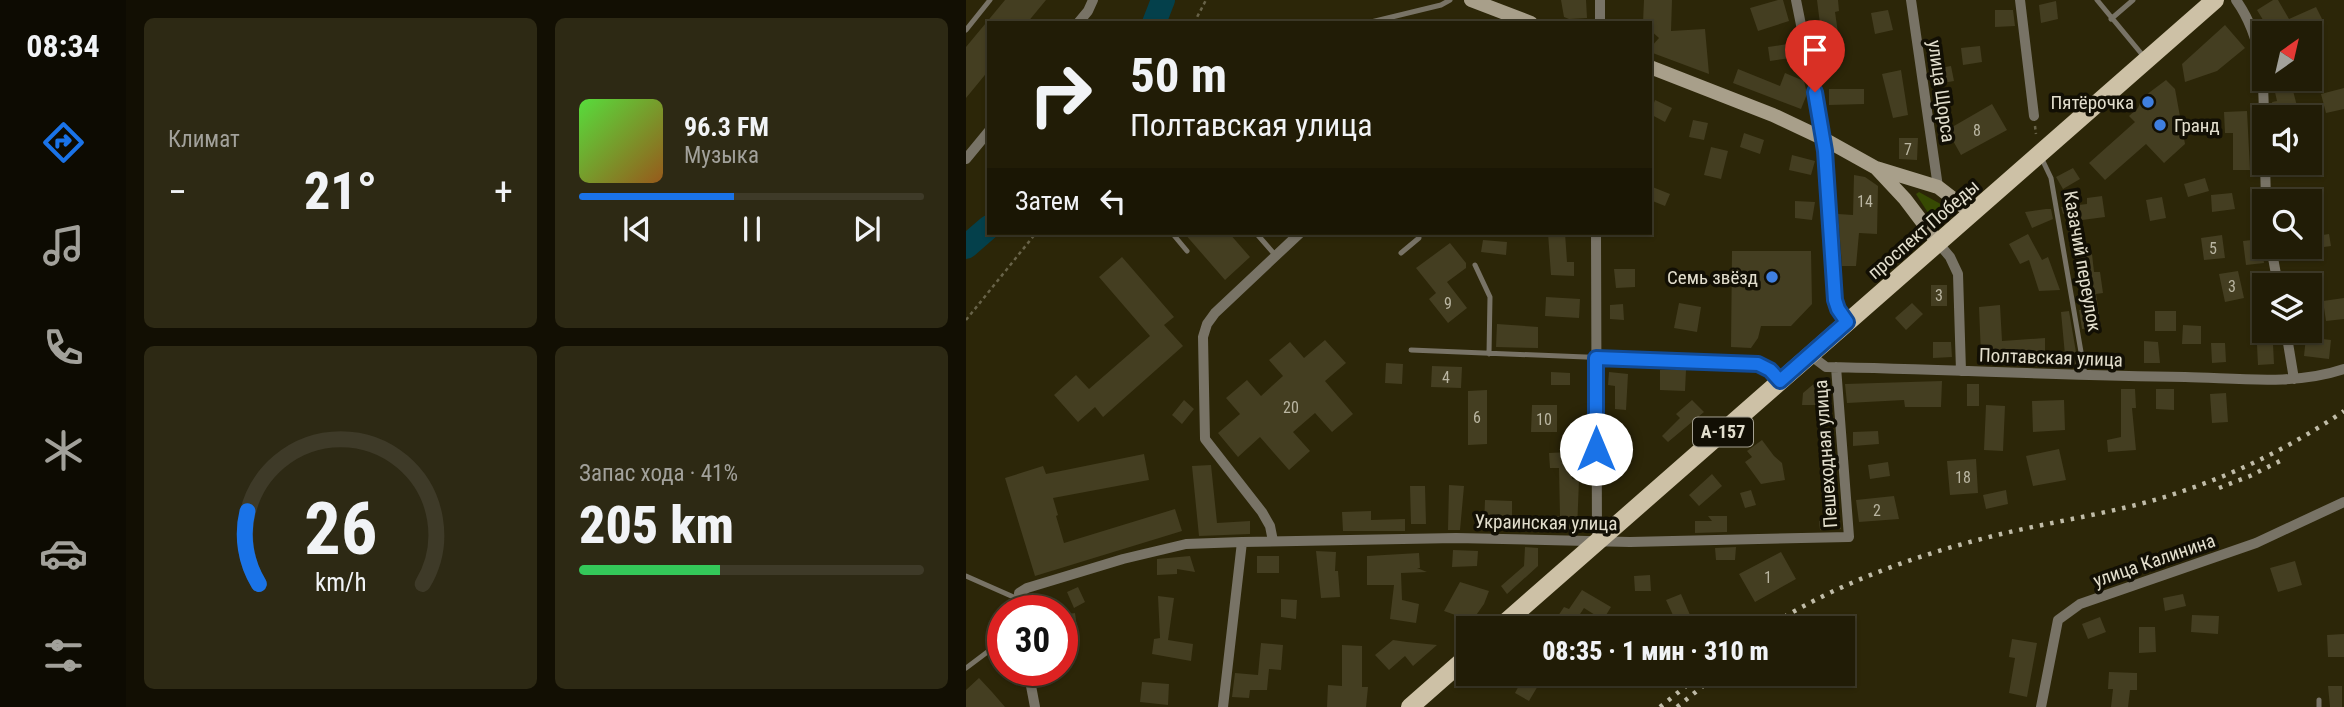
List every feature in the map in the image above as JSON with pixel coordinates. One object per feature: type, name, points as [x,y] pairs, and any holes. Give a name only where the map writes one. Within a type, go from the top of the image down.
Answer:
[{"type":"main road","points":[[1471,0],[1510,19]]},
{"type":"main road","name":"проспект Победы","points":[[1513,616],[2215,0]]},
{"type":"main road","points":[[1652,68],[1773,115],[1876,168],[1938,187],[1973,214]]},
{"type":"main road","points":[[1876,168],[1905,199],[1939,243]]},
{"type":"main road","points":[[1410,707],[1456,667]]},
{"type":"street","points":[[1080,21],[1093,0]]},
{"type":"street","points":[[1600,0],[1600,21]]},
{"type":"street","points":[[1796,0],[1824,139],[1835,300],[1847,322]]},
{"type":"street","name":"улица Щорса","points":[[1911,0],[1938,187]]},
{"type":"street","points":[[2020,0],[2034,116]]},
{"type":"street","points":[[2236,0],[2253,31],[2261,58],[2263,105]]},
{"type":"street","points":[[966,159],[987,133]]},
{"type":"street","points":[[1273,541],[1270,526],[1262,512],[1205,439],[1203,337],[1207,324],[1215,313],[1298,235]]},
{"type":"street","points":[[1596,235],[1598,542]]},
{"type":"street","points":[[1939,243],[1955,265],[1958,274],[1961,371]]},
{"type":"street","points":[[2288,343],[2294,379]]},
{"type":"street","name":"Полтавская улица","points":[[1810,355],[1826,367],[2085,375],[2294,379],[2325,376],[2344,369]]},
{"type":"street","name":"Пешеходная улица","points":[[1836,367],[1849,537]]},
{"type":"street","name":"улица Калинина","points":[[2041,707],[2058,620],[2080,604],[2256,543],[2344,502]]},
{"type":"street","name":"Украинская улица","points":[[1023,595],[1027,588],[1186,544],[1456,538],[1598,542],[1849,537]]},
{"type":"street","points":[[1223,707],[1242,542]]},
{"type":"street","points":[[1031,686],[1035,707]]},
{"type":"lane","points":[[966,30],[990,0]]},
{"type":"lane","points":[[1375,21],[1441,5],[1450,0]]},
{"type":"lane","points":[[2097,0],[2147,60]]},
{"type":"lane","points":[[2111,19],[2133,0]]},
{"type":"lane","name":"Казачий переулок","points":[[2039,155],[2051,178],[2085,375]]},
{"type":"lane","points":[[1174,235],[1187,251]]},
{"type":"lane","points":[[1258,235],[1276,256]]},
{"type":"lane","points":[[1401,253],[1419,238],[1419,235]]},
{"type":"lane","points":[[1475,265],[1490,297],[1489,354]]},
{"type":"lane","points":[[1411,350],[1758,364],[1770,370],[1780,381]]},
{"type":"lane","points":[[966,576],[1006,595]]},
{"type":"lane","points":[[966,668],[987,652]]},
{"type":"path","points":[[1195,21],[1206,0]]},
{"type":"path","points":[[966,320],[1034,235]]},
{"type":"green space","points":[[1919,192],[1946,207],[1932,219],[1916,194]]},
{"type":"building","points":[[1005,0],[1046,0],[1029,21],[988,21]]},
{"type":"building","points":[[1561,0],[1586,0],[1587,18],[1564,17]]},
{"type":"building","points":[[1644,0],[1672,0],[1671,31],[1705,29],[1709,74],[1652,53],[1652,46],[1659,38],[1652,32],[1652,21],[1643,21]]},
{"type":"building","points":[[1783,0],[1789,21],[1758,31],[1750,8]]},
{"type":"building","points":[[1817,0],[1838,0],[1839,11],[1835,12],[1840,47],[1818,49],[1815,32],[1821,32]]},
{"type":"building","points":[[2273,0],[2278,0],[2289,19],[2316,7],[2324,23],[2264,21],[2257,10]]},
{"type":"building","points":[[2056,1],[2058,19],[2041,23],[2039,5]]},
{"type":"building","points":[[1888,10],[1893,30],[1875,34],[1871,13]]},
{"type":"building","points":[[1995,10],[2013,10],[2015,26],[1995,27]]},
{"type":"building","points":[[987,22],[987,72],[966,98],[966,47]]},
{"type":"building","points":[[2225,25],[2245,48],[2217,71],[2185,82],[2182,64]]},
{"type":"building","points":[[1795,43],[1797,57],[1770,61],[1768,47]]},
{"type":"building","points":[[1980,46],[1982,62],[1963,65],[1961,48]]},
{"type":"building","points":[[1951,66],[1954,81],[1937,84],[1934,69]]},
{"type":"building","points":[[1738,69],[1780,86],[1785,73],[1804,81],[1807,94],[1801,109],[1733,83]]},
{"type":"building","points":[[1901,70],[1908,115],[1893,118],[1882,74]]},
{"type":"building","name":"Гранд","points":[[2166,80],[2175,89],[2185,144],[2164,163],[2146,144],[2105,180],[2089,163],[2135,122],[2129,116],[2138,108],[2142,98]]},
{"type":"building","points":[[2344,88],[2344,109],[2326,113],[2321,94]]},
{"type":"building","points":[[1829,89],[1864,89],[1864,104],[1829,105]]},
{"type":"building","points":[[2275,91],[2293,91],[2297,105],[2273,105],[2272,102],[2277,101]]},
{"type":"building","points":[[1655,100],[1672,108],[1665,122],[1652,115]]},
{"type":"building","points":[[1992,104],[2007,130],[1961,155],[1947,130]]},
{"type":"building","points":[[2247,111],[2250,170],[2233,170],[2233,133],[2225,133],[2224,112]]},
{"type":"building","points":[[1693,120],[1708,123],[1704,140],[1689,137]]},
{"type":"building","points":[[1744,133],[1764,140],[1760,154],[1740,147]]},
{"type":"building","points":[[1899,138],[1918,138],[1917,160],[1899,159]]},
{"type":"building","points":[[1711,147],[1728,151],[1721,179],[1704,175]]},
{"type":"building","points":[[1792,155],[1815,161],[1811,175],[1789,170]]},
{"type":"building","points":[[2073,168],[2080,179],[2063,189],[2056,177]]},
{"type":"building","points":[[1854,175],[1865,177],[1878,186],[1877,234],[1859,233],[1856,266],[1842,266],[1838,214],[1853,215]]},
{"type":"building","points":[[2205,178],[2209,191],[2188,197],[2184,184]]},
{"type":"building","points":[[1652,187],[1670,194],[1665,206],[1652,201]]},
{"type":"building","points":[[2232,193],[2235,209],[2212,212],[2211,195]]},
{"type":"building","points":[[2102,196],[2105,217],[2082,220],[2086,255],[2092,254],[2094,272],[2100,272],[2103,293],[2096,294],[2101,327],[2082,329],[2079,310],[2083,310],[2074,241],[2071,242],[2067,212],[2063,214],[2061,207],[2087,204],[2087,198]]},
{"type":"building","points":[[2162,197],[2166,218],[2150,221],[2146,200]]},
{"type":"building","points":[[1795,201],[1815,202],[1812,220],[1795,218]]},
{"type":"building","points":[[2051,209],[2053,219],[2032,228],[2025,212]]},
{"type":"building","points":[[2028,234],[2042,260],[2048,257],[2060,290],[2039,291],[2029,260],[2020,264],[2009,244]]},
{"type":"building","points":[[2329,234],[2331,246],[2322,247],[2322,235]]},
{"type":"building","points":[[1186,235],[1231,235],[1250,257],[1225,280]]},
{"type":"building","points":[[1548,235],[1565,235],[1567,262],[1574,262],[1574,276],[1551,275]]},
{"type":"building","points":[[2222,235],[2225,258],[2204,260],[2201,238]]},
{"type":"building","points":[[1483,240],[1507,242],[1506,255],[1481,252]]},
{"type":"building","points":[[2252,240],[2252,259],[2264,259],[2264,263],[2246,265],[2243,241]]},
{"type":"building","points":[[1450,243],[1466,263],[1466,268],[1447,282],[1467,308],[1448,323],[1429,299],[1436,293],[1416,268]]},
{"type":"building","name":"Семь звёзд","points":[[1732,251],[1811,251],[1812,304],[1791,326],[1761,326],[1758,338],[1751,348],[1731,347]]},
{"type":"building","points":[[1122,257],[1174,317],[1164,325],[1183,346],[1103,417],[1095,407],[1078,422],[1054,395],[1076,375],[1089,389],[1150,336],[1099,277]]},
{"type":"building","points":[[1614,269],[1635,269],[1635,287],[1616,288]]},
{"type":"building","points":[[2238,271],[2244,298],[2225,302],[2219,274]]},
{"type":"building","points":[[1931,285],[1947,285],[1947,306],[1931,306]]},
{"type":"building","points":[[1546,297],[1580,299],[1579,318],[1545,316]]},
{"type":"building","points":[[2344,298],[2344,319],[2326,321],[2323,301]]},
{"type":"building","points":[[1679,303],[1701,307],[1697,332],[1674,328]]},
{"type":"building","points":[[1912,303],[1923,314],[1906,330],[1895,318]]},
{"type":"building","points":[[1623,304],[1624,320],[1610,319],[1610,305]]},
{"type":"building","points":[[2000,305],[2002,341],[2045,338],[2045,364],[2003,363],[2003,355],[1981,355],[1979,307]]},
{"type":"building","points":[[2069,311],[2078,364],[2066,366],[2061,312]]},
{"type":"building","points":[[2155,311],[2176,311],[2176,331],[2155,331]]},
{"type":"building","points":[[1497,324],[1538,327],[1538,348],[1496,347]]},
{"type":"building","points":[[2183,325],[2201,326],[2201,344],[2182,344]]},
{"type":"building","points":[[2322,339],[2331,340],[2329,359],[2304,356],[2305,343],[2322,343]]},
{"type":"building","points":[[1325,340],[1346,363],[1325,381],[1353,414],[1332,432],[1315,413],[1293,432],[1310,451],[1289,470],[1260,437],[1238,457],[1218,433],[1240,414],[1226,398],[1247,380],[1261,396],[1283,376],[1269,360],[1290,342],[1304,358]]},
{"type":"building","points":[[2144,341],[2158,342],[2160,363],[2144,363]]},
{"type":"building","points":[[1933,342],[1951,342],[1952,357],[1933,358]]},
{"type":"building","points":[[2211,343],[2225,343],[2226,362],[2212,363]]},
{"type":"building","points":[[2273,344],[2274,364],[2258,365],[2257,345]]},
{"type":"building","points":[[1386,363],[1403,364],[1402,384],[1385,383]]},
{"type":"building","points":[[1432,366],[1462,367],[1461,388],[1431,387]]},
{"type":"building","points":[[1660,370],[1686,370],[1685,391],[1660,390]]},
{"type":"building","points":[[1551,372],[1570,373],[1570,385],[1551,385]]},
{"type":"building","points":[[1609,372],[1628,374],[1626,410],[1615,409],[1615,386],[1608,385]]},
{"type":"building","points":[[1942,381],[1941,407],[1905,407],[1904,400],[1847,403],[1845,384]]},
{"type":"building","points":[[1816,382],[1829,382],[1831,405],[1802,405],[1803,393]]},
{"type":"building","points":[[1967,384],[1979,384],[1979,406],[1967,406]]},
{"type":"building","points":[[2121,389],[2135,389],[2136,408],[2132,408],[2136,450],[2108,452],[2107,440],[2121,437]]},
{"type":"building","points":[[2156,389],[2174,389],[2174,410],[2156,409]]},
{"type":"building","points":[[1487,390],[1487,444],[1468,445],[1468,391]]},
{"type":"building","points":[[2226,393],[2228,422],[2212,423],[2210,394]]},
{"type":"building","points":[[1184,400],[1194,409],[1182,424],[1172,415]]},
{"type":"building","points":[[1692,400],[1704,412],[1668,442],[1662,436],[1680,418],[1676,414]]},
{"type":"building","points":[[2064,400],[2065,430],[2033,432],[2032,401]]},
{"type":"building","points":[[1532,405],[1557,405],[1557,432],[1531,432]]},
{"type":"building","points":[[1986,405],[2005,406],[2003,451],[1984,450]]},
{"type":"building","points":[[1611,430],[1627,431],[1625,444],[1610,444]]},
{"type":"building","points":[[1878,431],[1879,444],[1853,446],[1853,432]]},
{"type":"building","points":[[1762,440],[1782,463],[1785,480],[1761,484],[1745,462],[1752,457],[1747,451]]},
{"type":"building","points":[[2059,449],[2066,480],[2033,486],[2026,456]]},
{"type":"building","points":[[1570,452],[1572,479],[1579,480],[1577,531],[1524,532],[1524,528],[1484,527],[1485,500],[1512,501],[1512,517],[1560,516],[1559,468],[1550,468],[1549,453]]},
{"type":"building","points":[[1144,454],[1149,480],[1053,498],[1064,543],[1175,509],[1182,531],[1035,576],[1005,478],[1043,466],[1046,474]]},
{"type":"building","points":[[1976,459],[1978,493],[1950,495],[1947,461]]},
{"type":"building","points":[[1888,462],[1890,476],[1870,479],[1868,465]]},
{"type":"building","points":[[1211,465],[1217,523],[1250,521],[1250,534],[1199,536],[1192,466]]},
{"type":"building","points":[[1712,474],[1722,486],[1699,506],[1689,495]]},
{"type":"building","points":[[1449,485],[1464,486],[1460,530],[1448,530]]},
{"type":"building","points":[[1410,486],[1425,486],[1426,524],[1411,524]]},
{"type":"building","points":[[1751,490],[1756,505],[1745,508],[1740,493]]},
{"type":"building","points":[[2006,490],[2008,504],[1986,509],[1983,495]]},
{"type":"building","points":[[1894,496],[1899,519],[1859,522],[1856,500]]},
{"type":"building","points":[[1371,511],[1371,520],[1405,519],[1405,531],[1343,531],[1342,512]]},
{"type":"building","points":[[1708,516],[1727,516],[1727,532],[1695,533],[1695,521],[1712,521]]},
{"type":"building","points":[[1840,520],[1841,529],[1820,530],[1819,521]]},
{"type":"building","points":[[1525,547],[1538,548],[1538,566],[1507,594],[1501,586],[1524,566]]},
{"type":"building","points":[[1736,547],[1735,560],[1716,560],[1715,548]]},
{"type":"building","points":[[1453,550],[1478,551],[1477,566],[1452,567]]},
{"type":"building","points":[[1316,551],[1336,552],[1335,571],[1338,571],[1340,597],[1321,598]]},
{"type":"building","points":[[1781,552],[1796,579],[1755,602],[1739,574]]},
{"type":"building","points":[[1419,553],[1420,568],[1417,568],[1427,572],[1401,573],[1402,600],[1419,604],[1416,623],[1390,619],[1394,585],[1367,585],[1367,556]]},
{"type":"building","points":[[1190,556],[1195,572],[1177,569],[1177,574],[1157,575],[1157,559]]},
{"type":"building","points":[[1257,556],[1279,556],[1279,573],[1257,573]]},
{"type":"building","points":[[2295,561],[2302,585],[2278,592],[2270,568]]},
{"type":"building","points":[[1650,575],[1651,591],[1635,591],[1634,576]]},
{"type":"building","points":[[1460,582],[1489,591],[1476,616],[1458,616],[1444,611]]},
{"type":"building","points":[[1078,587],[1085,602],[1078,606],[1078,595],[1068,595],[1067,592]]},
{"type":"building","points":[[1582,590],[1611,607],[1605,616],[1597,616],[1584,608],[1579,616],[1558,616],[1564,607],[1569,609]]},
{"type":"building","points":[[1681,594],[1690,616],[1673,616],[1666,600]]},
{"type":"building","points":[[2183,594],[2186,606],[2165,611],[2163,598]]},
{"type":"building","points":[[1158,596],[1174,598],[1168,640],[1193,644],[1191,661],[1152,654],[1154,639],[1160,638]]},
{"type":"building","points":[[1281,599],[1297,600],[1296,619],[1281,617]]},
{"type":"building","points":[[2192,615],[2219,616],[2218,634],[2191,632]]},
{"type":"building","points":[[2100,617],[2106,632],[2088,639],[2082,624]]},
{"type":"building","points":[[2139,627],[2155,627],[2156,652],[2139,653]]},
{"type":"building","points":[[2344,634],[2344,657],[2328,657],[2327,635]]},
{"type":"building","points":[[2012,639],[2037,643],[2027,697],[2009,693],[2015,658],[2009,657]]},
{"type":"building","points":[[1393,640],[1437,645],[1413,666],[1405,656],[1389,670],[1375,655]]},
{"type":"building","points":[[1261,643],[1283,645],[1281,670],[1269,669],[1267,690],[1250,690],[1249,698],[1232,697],[1235,673],[1258,675]]},
{"type":"building","points":[[1342,645],[1362,646],[1362,687],[1368,687],[1366,707],[1327,707],[1328,685],[1342,686]]},
{"type":"building","points":[[2109,672],[2137,673],[2137,690],[2130,690],[2128,707],[2111,707],[2113,689],[2108,689]]},
{"type":"building","points":[[979,678],[1005,707],[966,707],[966,690]]},
{"type":"building","points":[[1142,682],[1169,684],[1168,705],[1140,702]]},
{"type":"building","points":[[1519,686],[1538,686],[1529,701],[1515,693]]},
{"type":"building","points":[[2328,686],[2342,686],[2342,707],[2330,707]]},
{"type":"waterway","points":[[1155,21],[1163,0]]},
{"type":"waterway","points":[[966,247],[987,229]]},
{"type":"railway","points":[[1786,616],[1849,584],[1907,561],[1997,535],[2137,505],[2204,484],[2266,457],[2344,411]]},
{"type":"railway","points":[[2219,488],[2282,460]]},
{"type":"railway","points":[[1660,707],[1686,686]]},
{"type":"railway","points":[[1677,707],[1703,686]]},
{"type":"place","name":"Пятёрочка","points":[[2148,102]]},
{"type":"place","name":"Гранд","points":[[2160,125]]},
{"type":"place","name":"Семь звёзд","points":[[1772,277]]},
{"type":"route","points":[[1596,449],[1596,358],[1758,364],[1765,366],[1780,381],[1847,322],[1835,300],[1824,139],[1815,92]]}]
